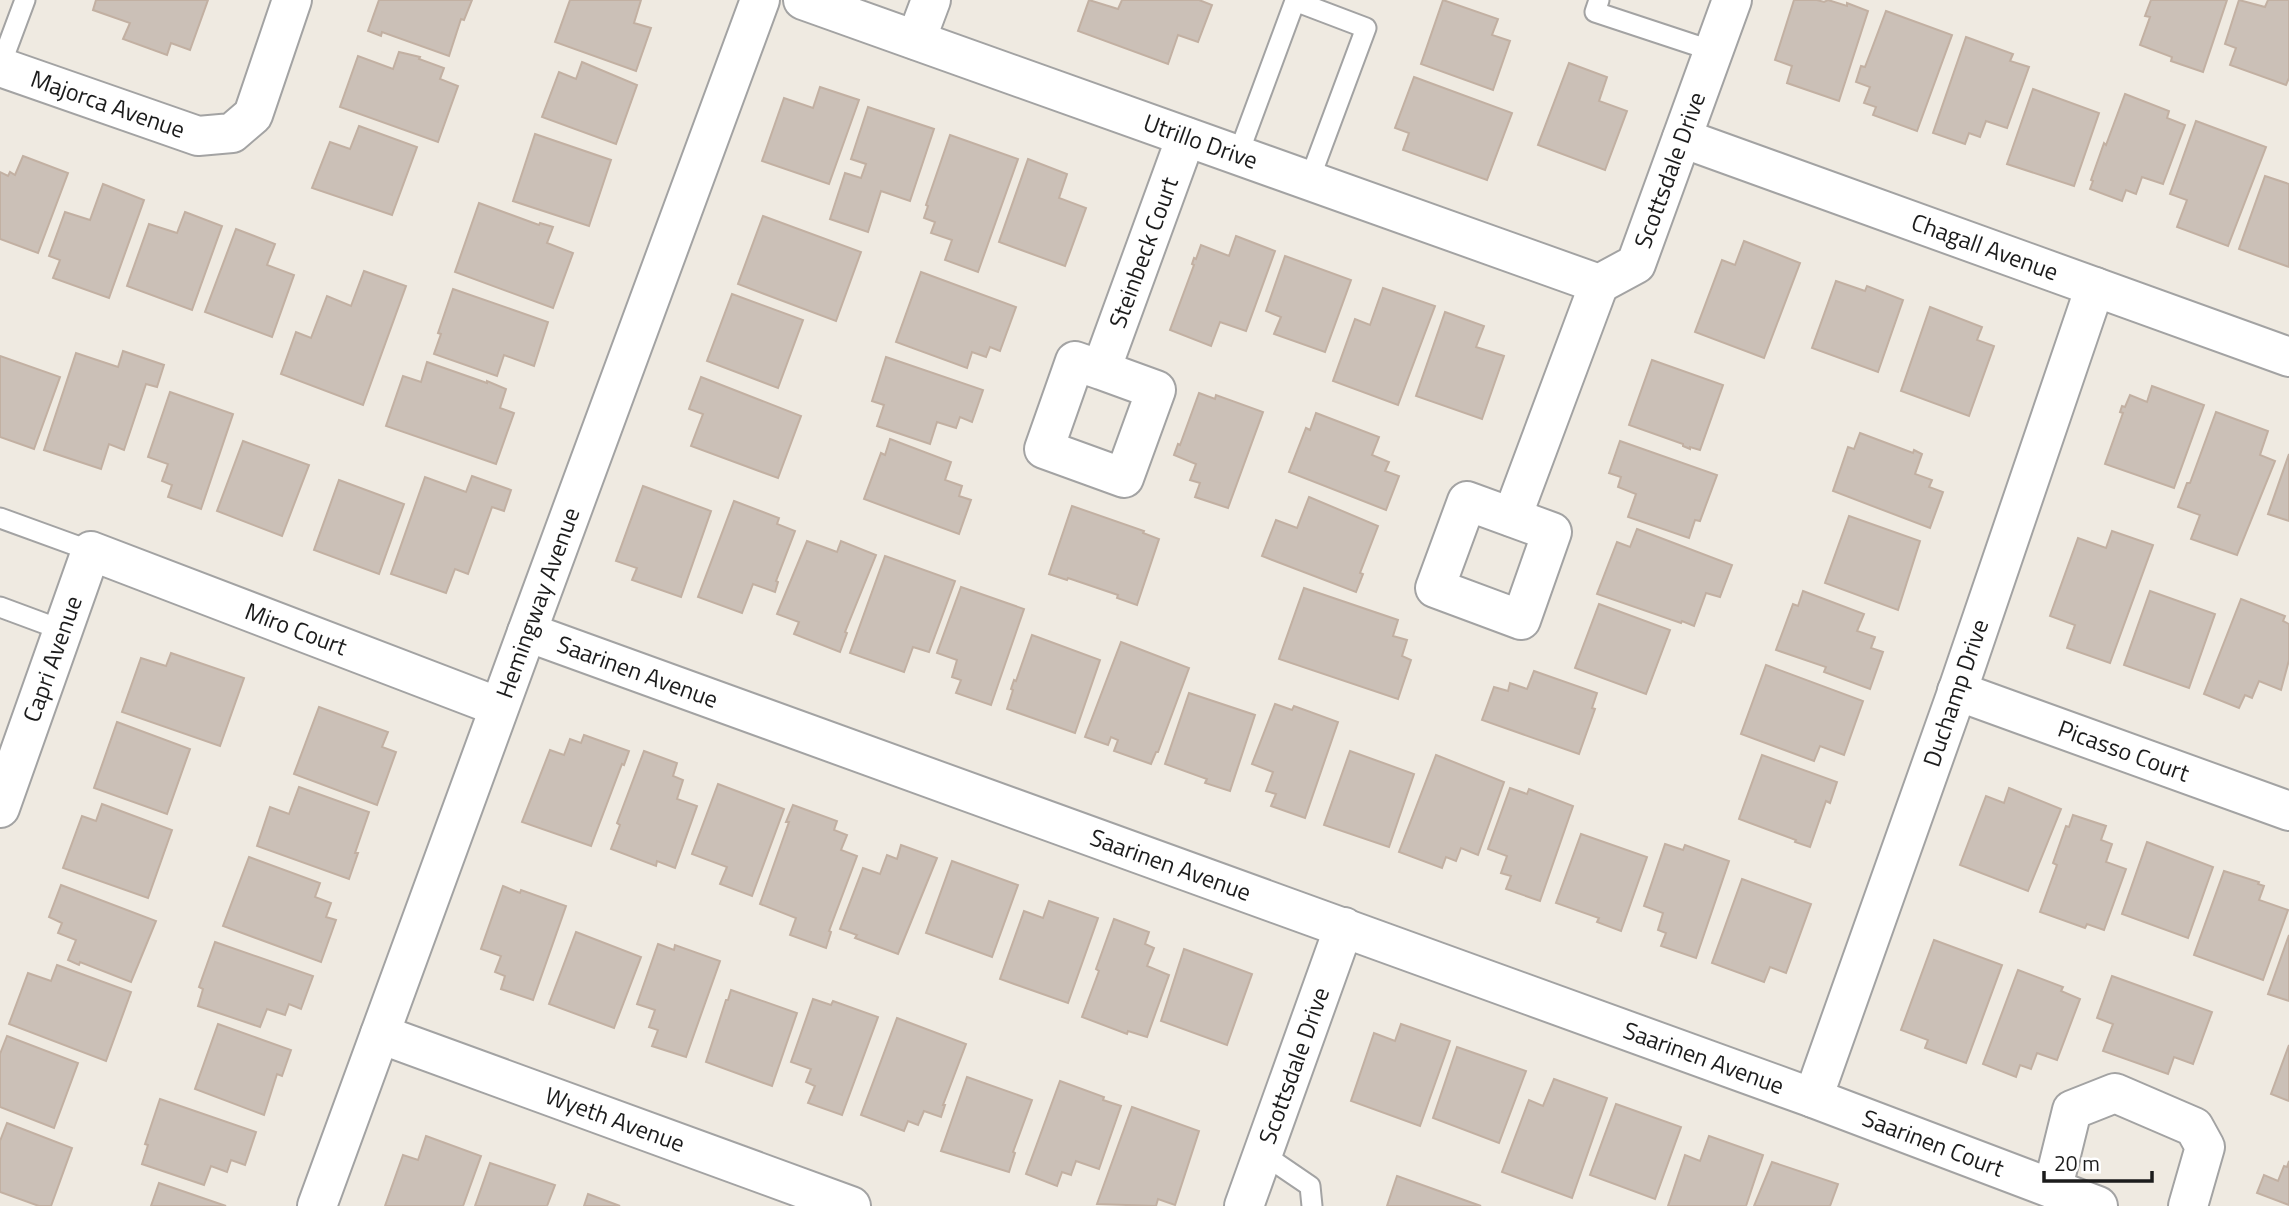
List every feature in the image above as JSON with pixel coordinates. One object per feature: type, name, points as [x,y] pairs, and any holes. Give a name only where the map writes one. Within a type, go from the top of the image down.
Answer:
[{"type":"street","name":"Majorca Avenue","points":[[0,67],[198,136],[232,133],[253,115],[292,0]]},
{"type":"street","name":"Hemingway Avenue","points":[[317,1206],[760,0]]},
{"type":"street","name":"Utrillo Drive","points":[[803,0],[1599,284]]},
{"type":"street","points":[[916,40],[930,0]]},
{"type":"street","name":"Scottsdale Drive","points":[[1599,284],[1636,264],[1732,0]]},
{"type":"street","name":"Steinbeck Court","points":[[1101,370],[1186,137]]},
{"type":"street","name":"Chagall Avenue","points":[[1682,138],[2289,357]]},
{"type":"street","points":[[1513,517],[1599,284]]},
{"type":"street","name":"Duchamp Drive","points":[[1813,1098],[1957,691],[2095,287]]},
{"type":"street","name":"Capri Avenue","points":[[0,808],[91,551]]},
{"type":"street","name":"Miro Court","points":[[91,551],[499,707]]},
{"type":"street","name":"Saarinen Avenue","points":[[527,632],[1813,1098]]},
{"type":"street","name":"Picasso Court","points":[[1957,691],[2289,811]]},
{"type":"street","name":"Scottsdale Drive","points":[[1244,1206],[1344,928]]},
{"type":"street","name":"Wyeth Avenue","points":[[380,1034],[851,1206]]},
{"type":"street","points":[[2053,1188],[2072,1110],[2115,1093],[2194,1127],[2205,1147],[2188,1206]]},
{"type":"street","name":"Saarinen Court","points":[[1813,1098],[2098,1206]]},
{"type":"lane","points":[[0,67],[25,0]]},
{"type":"lane","points":[[1599,0],[1595,12],[1713,51]]},
{"type":"lane","points":[[1238,155],[1295,1],[1366,28],[1309,181]]},
{"type":"lane","points":[[0,518],[91,551]]},
{"type":"lane","points":[[0,607],[62,630]]},
{"type":"lane","points":[[1263,1154],[1310,1186],[1312,1206]]},
{"type":"building","points":[[96,0],[208,0],[190,50],[171,43],[167,55],[123,39],[130,23],[93,10]]},
{"type":"building","points":[[379,0],[472,0],[464,20],[461,19],[449,56],[382,32],[381,36],[368,31]]},
{"type":"building","points":[[570,0],[641,0],[634,23],[651,28],[636,71],[555,42]]},
{"type":"building","points":[[1089,0],[1118,9],[1122,0],[1199,0],[1212,5],[1198,42],[1178,35],[1168,64],[1078,31]]},
{"type":"building","points":[[1443,0],[1498,19],[1492,35],[1510,41],[1493,90],[1421,64]]},
{"type":"building","points":[[1794,0],[1828,0],[1847,6],[1847,3],[1868,11],[1839,101],[1787,83],[1792,66],[1775,60]]},
{"type":"building","points":[[2151,0],[2227,0],[2203,72],[2171,61],[2172,57],[2140,45],[2150,17],[2145,16]]},
{"type":"building","points":[[2239,0],[2265,7],[2268,0],[2289,0],[2289,78],[2286,85],[2230,65],[2236,48],[2225,44]]},
{"type":"building","points":[[1886,11],[1952,35],[1917,131],[1873,115],[1876,107],[1864,103],[1870,87],[1856,82],[1861,66],[1865,67]]},
{"type":"building","points":[[1966,37],[2013,54],[2010,61],[2029,67],[2007,128],[1986,121],[1980,137],[1969,133],[1965,144],[1933,133]]},
{"type":"building","points":[[399,52],[420,57],[419,59],[444,68],[440,79],[458,86],[438,142],[340,107],[358,56],[393,69]]},
{"type":"building","points":[[582,62],[637,85],[616,144],[542,117],[559,72],[576,79]]},
{"type":"building","points":[[1569,63],[1607,77],[1599,101],[1627,111],[1605,170],[1538,145]]},
{"type":"building","points":[[1414,77],[1512,113],[1487,180],[1403,150],[1409,133],[1395,128]]},
{"type":"building","points":[[820,87],[859,100],[829,184],[762,161],[784,98],[813,108]]},
{"type":"building","points":[[2033,89],[2099,113],[2074,186],[2007,164]]},
{"type":"building","points":[[2125,94],[2169,111],[2167,118],[2185,125],[2163,184],[2142,177],[2136,194],[2126,190],[2122,201],[2090,189],[2104,143],[2106,145]]},
{"type":"building","points":[[868,107],[934,129],[910,201],[881,191],[868,232],[830,219],[845,173],[861,178],[866,164],[851,159]]},
{"type":"building","points":[[2196,121],[2266,147],[2228,246],[2177,227],[2187,200],[2170,194]]},
{"type":"building","points":[[359,126],[417,147],[392,215],[312,188],[330,142],[350,149]]},
{"type":"building","points":[[535,134],[611,160],[589,226],[513,201]]},
{"type":"building","points":[[950,135],[1018,159],[978,272],[945,260],[952,240],[931,233],[935,222],[924,218]]},
{"type":"building","points":[[23,156],[68,173],[38,253],[0,239],[0,172],[8,176],[10,172],[15,175]]},
{"type":"building","points":[[1028,159],[1067,174],[1059,198],[1086,208],[1065,266],[999,242]]},
{"type":"building","points":[[2265,176],[2289,184],[2289,267],[2239,249]]},
{"type":"building","points":[[103,184],[144,200],[109,298],[53,278],[60,260],[49,256],[65,212],[90,220]]},
{"type":"building","points":[[479,203],[539,225],[540,223],[553,227],[547,243],[573,253],[553,308],[455,272]]},
{"type":"building","points":[[185,212],[222,226],[192,310],[127,286],[149,224],[177,233]]},
{"type":"building","points":[[763,216],[861,252],[836,321],[738,284]]},
{"type":"building","points":[[236,229],[275,244],[267,265],[294,275],[272,337],[205,312]]},
{"type":"building","points":[[1236,236],[1275,251],[1246,331],[1220,322],[1211,346],[1170,330],[1194,265],[1194,258],[1196,259],[1201,245],[1229,256]]},
{"type":"building","points":[[1744,241],[1800,263],[1764,358],[1695,332],[1722,260],[1735,265]]},
{"type":"building","points":[[1285,256],[1351,280],[1325,352],[1274,334],[1281,317],[1266,311]]},
{"type":"building","points":[[364,271],[406,286],[363,405],[281,374],[296,332],[311,338],[327,296],[351,306]]},
{"type":"building","points":[[921,272],[1016,307],[1000,351],[990,347],[986,357],[972,352],[967,368],[896,342]]},
{"type":"building","points":[[1836,281],[1865,291],[1867,286],[1903,300],[1878,372],[1812,348]]},
{"type":"building","points":[[1383,288],[1435,306],[1398,405],[1333,381],[1355,319],[1370,325]]},
{"type":"building","points":[[453,289],[548,322],[534,366],[504,355],[497,376],[434,354]]},
{"type":"building","points":[[732,294],[803,320],[778,388],[707,361]]},
{"type":"building","points":[[1930,307],[1982,327],[1977,340],[1994,346],[1969,416],[1901,391]]},
{"type":"building","points":[[1445,312],[1484,326],[1476,347],[1504,356],[1482,419],[1416,396]]},
{"type":"building","points":[[123,351],[164,365],[157,387],[146,384],[124,450],[109,444],[101,469],[44,450],[76,353],[118,367]]},
{"type":"building","points":[[0,356],[60,377],[34,449],[0,437]]},
{"type":"building","points":[[886,357],[983,390],[972,422],[960,417],[956,428],[937,422],[930,444],[877,426],[884,405],[872,401]]},
{"type":"building","points":[[1652,360],[1723,385],[1700,450],[1690,449],[1629,425]]},
{"type":"building","points":[[427,362],[506,389],[500,408],[514,413],[496,464],[386,426],[403,376],[421,382]]},
{"type":"building","points":[[701,377],[801,416],[778,478],[691,446],[703,414],[689,409]]},
{"type":"building","points":[[2152,386],[2204,405],[2174,488],[2105,464],[2123,413],[2120,412],[2122,406],[2125,407],[2130,395],[2147,402]]},
{"type":"building","points":[[170,392],[233,414],[201,509],[168,497],[172,485],[162,481],[168,464],[148,457]]},
{"type":"building","points":[[1199,393],[1215,399],[1216,395],[1263,412],[1228,508],[1195,497],[1200,483],[1190,480],[1196,464],[1174,455]]},
{"type":"building","points":[[2216,412],[2268,431],[2260,455],[2275,461],[2237,555],[2191,539],[2200,515],[2178,507],[2187,483],[2190,483]]},
{"type":"building","points":[[1316,413],[1379,437],[1372,455],[1389,462],[1385,471],[1399,476],[1386,510],[1289,472],[1306,428],[1310,430]]},
{"type":"building","points":[[1860,433],[1922,454],[1915,474],[1932,480],[1929,487],[1943,492],[1930,528],[1833,491],[1848,447],[1854,449]]},
{"type":"building","points":[[890,439],[951,462],[945,480],[962,486],[959,496],[971,500],[959,534],[864,499],[881,453],[885,455]]},
{"type":"building","points":[[243,441],[309,465],[282,536],[217,511]]},
{"type":"building","points":[[1620,441],[1717,475],[1700,521],[1695,520],[1689,538],[1628,517],[1636,494],[1618,487],[1621,477],[1609,473]]},
{"type":"building","points":[[2289,454],[2289,521],[2268,514]]},
{"type":"building","points":[[472,476],[511,490],[504,511],[492,507],[468,574],[455,569],[446,593],[391,574],[425,477],[466,492]]},
{"type":"building","points":[[339,480],[404,504],[379,574],[314,550]]},
{"type":"building","points":[[643,486],[711,511],[681,597],[632,580],[637,568],[616,561]]},
{"type":"building","points":[[1309,497],[1378,526],[1360,573],[1363,574],[1356,592],[1262,556],[1276,520],[1297,528]]},
{"type":"building","points":[[734,501],[779,518],[777,524],[795,531],[776,581],[775,592],[753,584],[742,613],[698,597]]},
{"type":"building","points":[[1072,506],[1144,531],[1143,533],[1159,539],[1137,605],[1117,598],[1118,595],[1049,574]]},
{"type":"building","points":[[1849,516],[1920,541],[1898,610],[1825,583]]},
{"type":"building","points":[[1637,529],[1732,565],[1720,597],[1706,593],[1694,626],[1597,594],[1617,542],[1630,547]]},
{"type":"building","points":[[2112,531],[2153,545],[2110,663],[2067,648],[2075,625],[2050,616],[2078,538],[2106,548]]},
{"type":"building","points":[[807,541],[837,552],[841,541],[876,555],[845,632],[847,633],[840,652],[794,634],[799,622],[777,614]]},
{"type":"building","points":[[885,556],[955,581],[929,652],[913,647],[904,672],[850,653]]},
{"type":"building","points":[[961,587],[1024,609],[991,705],[956,693],[961,680],[952,677],[957,660],[937,653]]},
{"type":"building","points":[[1304,588],[1398,620],[1393,636],[1407,640],[1402,656],[1411,660],[1398,699],[1279,659]]},
{"type":"building","points":[[1803,591],[1864,614],[1857,631],[1875,637],[1871,648],[1883,652],[1870,689],[1824,672],[1826,667],[1776,650],[1793,604],[1798,606]]},
{"type":"building","points":[[2150,591],[2215,614],[2189,688],[2124,665]]},
{"type":"building","points":[[2241,599],[2285,616],[2283,621],[2289,624],[2289,660],[2281,690],[2259,681],[2252,698],[2245,695],[2239,708],[2204,694]]},
{"type":"building","points":[[1599,604],[1670,630],[1646,694],[1575,668]]},
{"type":"building","points":[[1032,635],[1100,660],[1075,733],[1007,709],[1014,680],[1016,681]]},
{"type":"building","points":[[1121,642],[1189,668],[1151,764],[1114,751],[1118,740],[1111,737],[1108,745],[1085,737]]},
{"type":"building","points":[[171,653],[244,678],[220,746],[122,712],[141,658],[166,666]]},
{"type":"building","points":[[1766,665],[1863,701],[1844,755],[1820,746],[1814,761],[1741,734]]},
{"type":"building","points":[[1534,671],[1597,693],[1592,708],[1595,709],[1579,754],[1482,720],[1494,687],[1508,691],[1510,683],[1527,689]]},
{"type":"building","points":[[1189,693],[1255,715],[1230,791],[1205,783],[1207,779],[1165,764]]},
{"type":"building","points":[[1275,704],[1292,710],[1294,706],[1338,722],[1305,818],[1271,806],[1276,794],[1266,791],[1273,772],[1252,764]]},
{"type":"building","points":[[319,707],[388,732],[382,747],[396,752],[377,805],[294,774]]},
{"type":"building","points":[[117,722],[190,749],[167,814],[94,788]]},
{"type":"building","points":[[584,735],[629,751],[591,846],[522,822],[550,750],[564,755],[570,739],[581,743]]},
{"type":"building","points":[[644,751],[677,763],[673,776],[683,780],[677,799],[697,806],[675,868],[657,861],[656,866],[611,849],[620,825],[617,823]]},
{"type":"building","points":[[1350,751],[1414,774],[1389,847],[1324,825]]},
{"type":"building","points":[[1436,755],[1504,782],[1478,855],[1461,848],[1456,861],[1446,857],[1442,868],[1399,852]]},
{"type":"building","points":[[1762,755],[1837,782],[1830,803],[1826,801],[1810,847],[1739,819]]},
{"type":"building","points":[[718,784],[784,809],[752,896],[720,884],[727,867],[692,854]]},
{"type":"building","points":[[299,787],[369,812],[349,879],[257,846],[270,807],[289,814]]},
{"type":"building","points":[[1510,788],[1527,794],[1529,789],[1573,806],[1540,901],[1506,889],[1511,876],[1501,873],[1507,856],[1488,849]]},
{"type":"building","points":[[2009,788],[2061,809],[2028,891],[1960,865],[1986,796],[2004,803]]},
{"type":"building","points":[[102,804],[172,830],[148,898],[63,868],[82,816],[96,821]]},
{"type":"building","points":[[793,805],[837,821],[834,830],[847,835],[841,850],[857,856],[829,931],[831,932],[826,948],[790,935],[796,918],[760,904]]},
{"type":"building","points":[[2073,815],[2106,826],[2101,840],[2112,844],[2106,862],[2126,869],[2104,930],[2087,924],[2085,928],[2040,912],[2057,865],[2053,863],[2066,826],[2069,827]]},
{"type":"building","points":[[1581,834],[1647,857],[1621,931],[1597,922],[1599,918],[1556,903]]},
{"type":"building","points":[[2147,842],[2213,867],[2188,938],[2122,914]]},
{"type":"building","points":[[1665,844],[1683,850],[1685,845],[1729,861],[1696,958],[1661,946],[1666,933],[1658,930],[1663,913],[1644,906]]},
{"type":"building","points":[[901,845],[937,858],[898,954],[855,938],[857,935],[840,929],[863,868],[880,874],[887,855],[897,859]]},
{"type":"building","points":[[249,857],[320,883],[315,897],[331,903],[326,917],[336,920],[321,962],[223,926]]},
{"type":"building","points":[[952,861],[1018,885],[992,957],[926,933]]},
{"type":"building","points":[[2224,871],[2259,882],[2258,884],[2264,886],[2259,900],[2288,910],[2263,980],[2194,955]]},
{"type":"building","points":[[1742,879],[1811,904],[1786,973],[1770,967],[1764,982],[1712,963]]},
{"type":"building","points":[[61,885],[156,921],[131,982],[68,960],[76,940],[58,933],[62,923],[49,917]]},
{"type":"building","points":[[503,886],[566,906],[533,1000],[501,989],[505,976],[495,972],[501,956],[481,949]]},
{"type":"building","points":[[1049,901],[1098,918],[1068,1003],[1000,979],[1024,911],[1043,918]]},
{"type":"building","points":[[1114,919],[1149,932],[1145,944],[1154,948],[1147,966],[1169,975],[1147,1037],[1128,1031],[1127,1034],[1082,1017]]},
{"type":"building","points":[[576,932],[641,957],[614,1028],[549,1004]]},
{"type":"building","points":[[2289,935],[2289,1001],[2268,994]]},
{"type":"building","points":[[1934,940],[2002,965],[1966,1063],[1925,1048],[1928,1040],[1901,1030]]},
{"type":"building","points":[[215,942],[313,976],[301,1009],[289,1004],[285,1015],[267,1009],[260,1027],[198,1006],[203,989],[199,987]]},
{"type":"building","points":[[658,944],[674,950],[675,945],[720,961],[686,1057],[652,1046],[658,1030],[649,1027],[655,1010],[637,1004]]},
{"type":"building","points":[[1184,949],[1252,974],[1227,1045],[1161,1021]]},
{"type":"building","points":[[57,965],[131,992],[106,1061],[9,1024],[28,973],[51,981]]},
{"type":"building","points":[[2018,970],[2063,987],[2061,991],[2080,999],[2057,1060],[2037,1053],[2031,1069],[2020,1065],[2016,1077],[1983,1064]]},
{"type":"building","points":[[2112,976],[2212,1012],[2193,1064],[2174,1057],[2168,1074],[2103,1051],[2113,1024],[2097,1018]]},
{"type":"building","points":[[731,990],[797,1013],[772,1086],[706,1062]]},
{"type":"building","points":[[813,999],[831,1005],[833,1001],[878,1017],[842,1115],[808,1103],[815,1086],[806,1082],[811,1069],[791,1062]]},
{"type":"building","points":[[897,1018],[966,1044],[941,1117],[924,1111],[918,1125],[908,1121],[904,1131],[861,1115]]},
{"type":"building","points":[[218,1024],[291,1050],[282,1076],[277,1074],[264,1115],[195,1089]]},
{"type":"building","points":[[1401,1024],[1450,1041],[1420,1126],[1351,1101],[1374,1033],[1395,1041]]},
{"type":"building","points":[[7,1036],[78,1063],[54,1128],[0,1107],[0,1054]]},
{"type":"building","points":[[2289,1045],[2289,1101],[2271,1094]]},
{"type":"building","points":[[1457,1047],[1526,1071],[1499,1143],[1433,1118]]},
{"type":"building","points":[[967,1077],[1032,1100],[1013,1152],[1015,1153],[1009,1172],[941,1151]]},
{"type":"building","points":[[1554,1079],[1607,1098],[1572,1198],[1502,1172],[1529,1100],[1543,1106]]},
{"type":"building","points":[[1060,1081],[1121,1106],[1099,1169],[1076,1161],[1071,1175],[1062,1172],[1057,1186],[1026,1174]]},
{"type":"building","points":[[160,1099],[256,1132],[245,1165],[231,1160],[227,1172],[211,1166],[204,1185],[142,1164],[148,1145],[145,1144]]},
{"type":"building","points":[[1616,1104],[1681,1127],[1655,1199],[1590,1175]]},
{"type":"building","points":[[1132,1107],[1199,1131],[1175,1205],[1158,1199],[1156,1206],[1097,1204]]},
{"type":"building","points":[[7,1123],[72,1148],[51,1206],[39,1206],[0,1192],[0,1141]]},
{"type":"building","points":[[426,1136],[481,1156],[463,1206],[385,1206],[403,1155],[418,1160]]},
{"type":"building","points":[[1709,1136],[1763,1155],[1746,1206],[1668,1206],[1685,1155],[1700,1161]]},
{"type":"building","points":[[2289,1161],[2289,1205],[2257,1193],[2264,1175],[2278,1181]]},
{"type":"building","points":[[1772,1162],[1838,1184],[1830,1206],[1754,1206]]},
{"type":"building","points":[[490,1163],[555,1185],[547,1206],[475,1206]]},
{"type":"building","points":[[1397,1176],[1481,1206],[1387,1206]]},
{"type":"building","points":[[159,1183],[226,1206],[151,1206]]},
{"type":"building","points":[[588,1194],[620,1206],[584,1206]]}]
